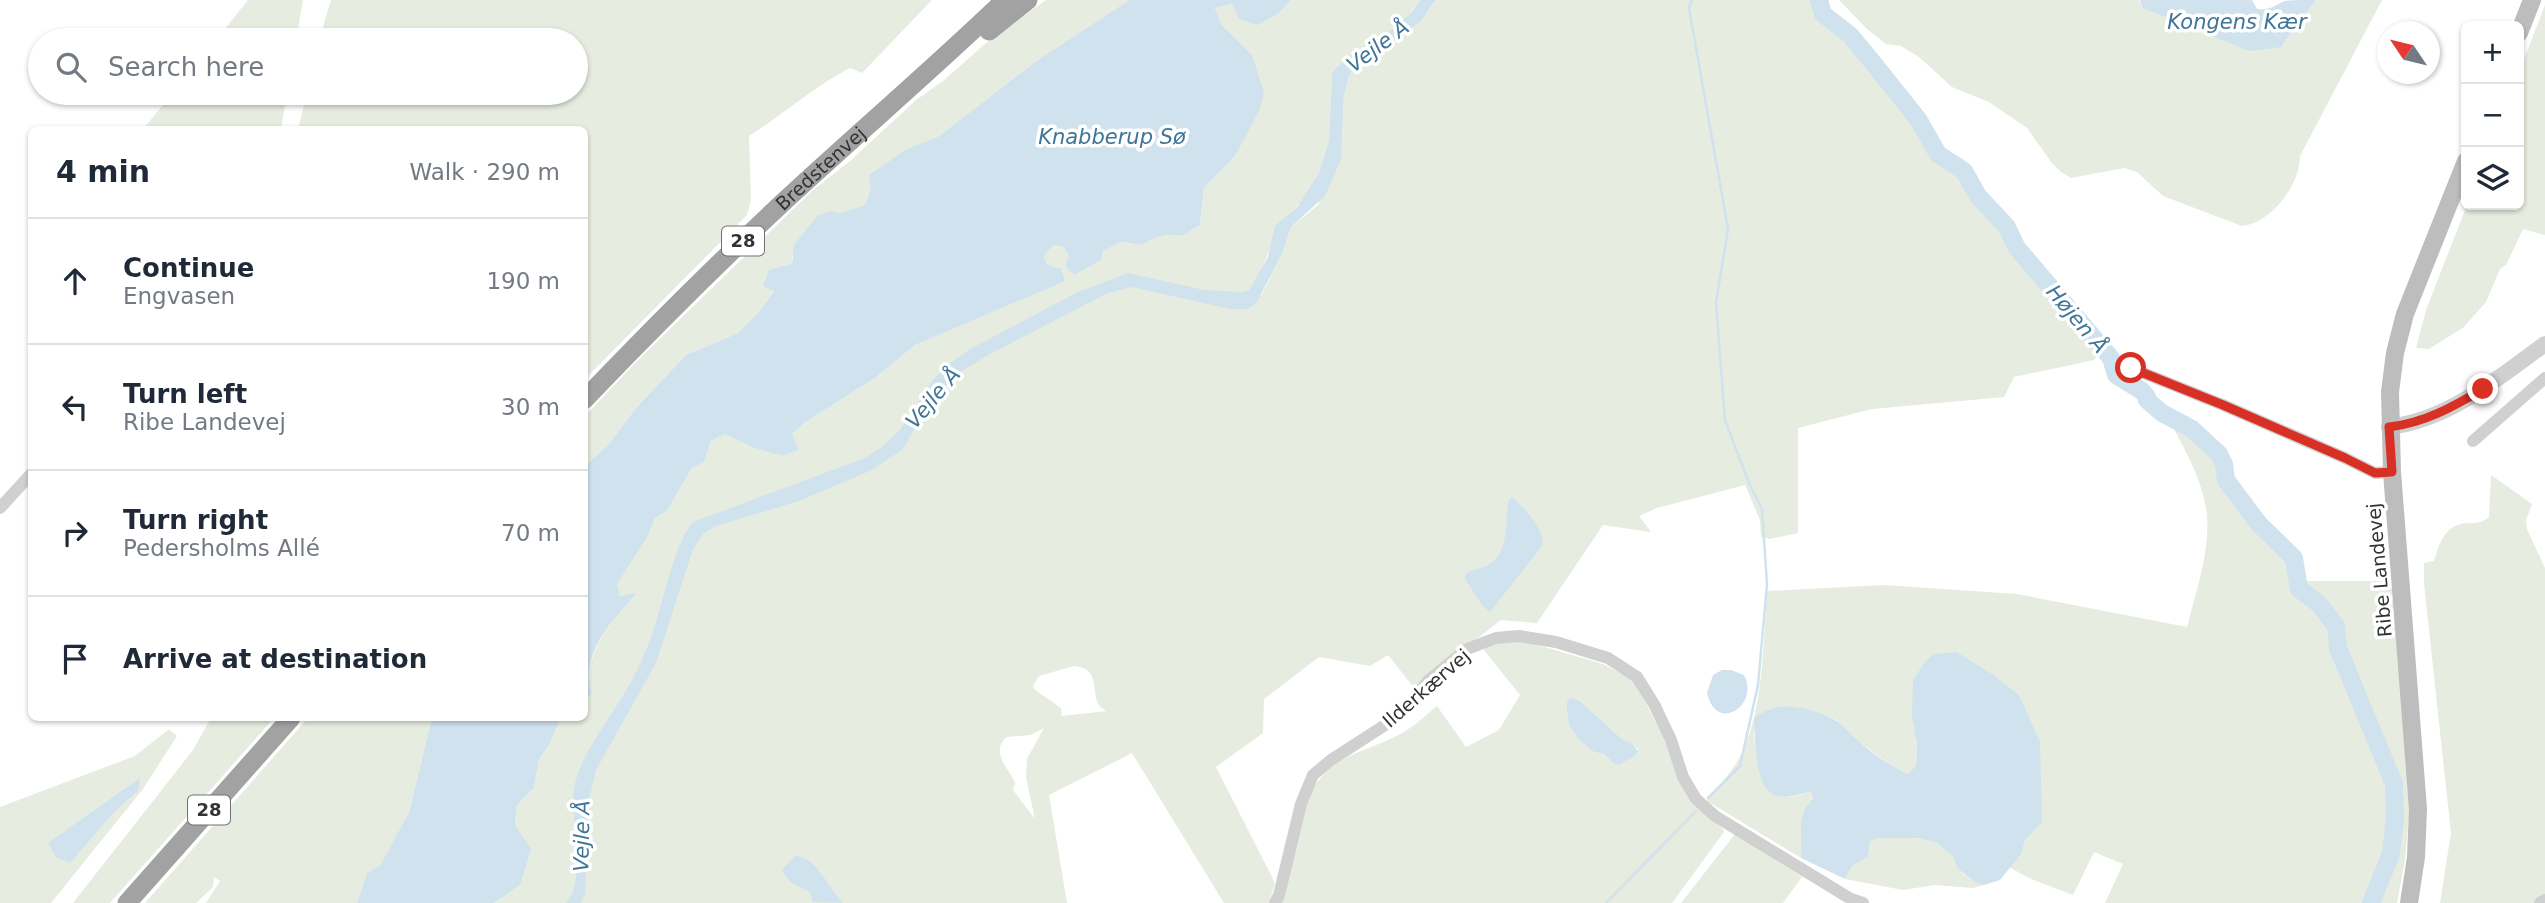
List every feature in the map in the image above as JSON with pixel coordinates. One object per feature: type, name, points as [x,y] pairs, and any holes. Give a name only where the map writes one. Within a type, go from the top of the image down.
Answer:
[{"type":"highway","name":"Bredstenvej","points":[[588,396],[777,208],[1005,0]]},
{"type":"highway","name":"Bredstenvej","points":[[909,90],[1028,0]]},
{"type":"highway","name":"28","points":[[127,903],[288,721]]},
{"type":"main road","points":[[2524,21],[2532,0]]},
{"type":"main road","name":"Ribe Landevej","points":[[2410,903],[2416,858],[2418,809],[2392,472],[2390,392],[2395,353],[2405,314],[2461,174]]},
{"type":"street","points":[[2389,427],[2408,425],[2451,408],[2483,389],[2545,344]]},
{"type":"street","points":[[2131,368],[2223,405],[2375,473],[2392,472]]},
{"type":"street","points":[[2473,441],[2545,378]]},
{"type":"street","points":[[0,508],[28,477]]},
{"type":"street","name":"Ilderkærvej","points":[[1275,903],[1301,804],[1314,775],[1399,716],[1428,681],[1467,649],[1496,638],[1519,635],[1608,657],[1637,677],[1660,717],[1683,777],[1696,799],[1724,821],[1851,899],[1863,903]]},
{"type":"street","points":[[2540,903],[2545,900]]},
{"type":"shaded area","points":[[248,0],[303,0],[298,28],[226,28]]},
{"type":"shaded area","points":[[331,0],[932,0],[862,73],[850,68],[836,75],[749,136],[751,199],[747,215],[588,376],[588,126],[299,126],[304,105],[588,105],[588,28],[323,28]]},
{"type":"shaded area","points":[[1046,0],[1129,0],[1035,62],[939,136],[907,149],[871,188],[865,205],[840,213],[830,211],[792,256],[792,264],[759,312],[738,333],[686,355],[636,408],[608,445],[588,463],[588,413],[636,362],[813,190],[986,43]]},
{"type":"shaded area","points":[[1291,0],[1420,0],[1406,18],[1332,73],[1329,140],[1319,173],[1304,199],[1289,214],[1274,238],[1262,269],[1249,290],[1261,296],[1282,254],[1291,227],[1318,205],[1342,138],[1344,95],[1350,73],[1408,31],[1428,12],[1436,0],[1819,0],[1823,14],[1850,35],[1874,64],[1918,119],[1938,154],[1964,171],[1978,196],[2007,227],[2017,248],[2103,349],[2094,360],[2014,377],[2004,397],[1872,409],[1798,428],[1798,533],[1769,539],[1761,537],[1760,520],[1745,485],[1657,508],[1639,516],[1651,532],[1603,525],[1537,623],[1501,620],[1414,688],[1388,655],[1370,666],[1319,657],[1264,699],[1263,733],[1216,767],[1275,883],[1269,903],[1224,903],[1132,753],[1049,795],[1067,903],[494,903],[520,885],[515,825],[517,805],[534,788],[539,759],[560,721],[588,721],[594,652],[608,628],[636,594],[620,596],[616,585],[648,536],[655,518],[667,511],[691,469],[704,462],[711,441],[725,434],[754,448],[782,456],[798,450],[792,434],[804,423],[875,378],[915,345],[1064,281],[1047,265],[1044,257],[1046,251],[1055,245],[1064,247],[1069,256],[1103,251],[1121,242],[1142,245],[1161,236],[1182,236],[1200,225],[1204,188],[1235,156],[1254,61],[1252,55],[1220,25],[1215,8],[1232,4],[1279,13]],"holes":[[[1074,666],[1084,668],[1093,679],[1097,701],[1107,711],[1062,716],[1061,708],[1033,686],[1039,676]],[[1044,728],[1027,759],[1026,778],[1035,819],[1013,790],[1015,782],[1002,759],[1000,748],[1007,737],[1031,735]]]},
{"type":"shaded area","points":[[1839,0],[2139,0],[2144,8],[2281,47],[2316,0],[2382,0],[2300,156],[2299,167],[2289,190],[2282,201],[2263,218],[2242,226],[2163,196],[2137,172],[2124,168],[2071,178],[2052,163],[2027,128],[1989,102],[1952,87],[1919,57],[1901,46],[1886,44]]},
{"type":"shaded area","points":[[2545,5],[2545,235],[2523,229],[2506,265],[2500,269],[2486,302],[2464,327],[2429,349],[2416,348],[2426,310],[2465,210],[2524,210],[2524,59]]},
{"type":"shaded area","points":[[163,105],[285,105],[282,126],[146,126]]},
{"type":"shaded area","points":[[2171,424],[2198,430],[2216,444],[2243,499],[2271,533],[2296,555],[2301,581],[2389,581],[2397,604],[2411,795],[2405,860],[2397,903],[2105,903],[2123,864],[2094,852],[2073,895],[2009,867],[2022,853],[2025,840],[2026,713],[2019,695],[1994,675],[1957,652],[1912,717],[1917,745],[1916,767],[1908,774],[1895,768],[1855,739],[1837,720],[1797,707],[1770,709],[1754,731],[1757,759],[1764,784],[1776,796],[1811,792],[1813,799],[1801,858],[1707,801],[1737,762],[1753,724],[1761,679],[1767,591],[1884,585],[2017,594],[2187,627],[2204,558],[2207,515],[2198,480]]},
{"type":"shaded area","points":[[2491,475],[2532,504],[2526,520],[2527,529],[2545,568],[2545,903],[2440,903],[2451,833],[2424,563],[2434,561],[2441,541],[2449,530],[2460,524],[2479,522],[2489,517]]},
{"type":"shaded area","points":[[1524,641],[1603,664],[1633,680],[1661,732],[1691,803],[1724,832],[1672,903],[1279,903],[1310,794],[1329,769],[1353,754],[1407,730],[1437,706],[1466,747],[1499,730],[1520,695],[1483,649],[1500,643]],"holes":[[[1570,697],[1579,700],[1623,740],[1638,749],[1636,755],[1619,765],[1614,764],[1604,754],[1594,752],[1580,741],[1569,726],[1566,704]]]},
{"type":"shaded area","points":[[209,721],[271,721],[110,903],[73,903],[193,750]]},
{"type":"shaded area","points":[[305,721],[431,721],[409,812],[380,867],[367,873],[357,903],[206,903],[220,881],[214,877],[213,887],[196,903],[145,903]]},
{"type":"shaded area","points":[[169,729],[177,736],[143,789],[51,903],[0,903],[0,807],[135,756]]},
{"type":"shaded area","points":[[1735,834],[1802,877],[1783,903],[1681,903]]},
{"type":"shaded area","points":[[1878,838],[1918,838],[1937,843],[1952,855],[1962,873],[1984,885],[1973,888],[1934,885],[1903,890],[1845,879],[1852,866],[1868,857],[1870,841]]},
{"type":"water","name":"Knabberup Sø","points":[[1129,0],[1291,0],[1279,13],[1258,25],[1239,19],[1232,4],[1215,8],[1221,25],[1252,55],[1264,93],[1259,111],[1235,156],[1204,188],[1200,225],[1182,236],[1161,236],[1142,245],[1121,242],[1103,251],[1101,260],[1074,275],[1065,266],[1069,256],[1064,247],[1055,245],[1044,257],[1047,265],[1061,269],[1065,281],[915,345],[875,378],[804,423],[792,434],[799,450],[782,456],[754,448],[725,434],[711,441],[704,462],[691,469],[667,511],[655,518],[648,536],[617,584],[620,596],[637,593],[608,627],[594,651],[589,679],[592,694],[588,697],[588,463],[608,445],[636,408],[686,355],[738,333],[759,312],[774,291],[763,286],[769,270],[792,264],[794,245],[818,215],[831,211],[840,213],[865,205],[871,188],[869,175],[907,149],[939,136],[1035,62]]},
{"type":"water","name":"Vejle Å","points":[[1420,0],[1436,0],[1421,21],[1350,73],[1344,95],[1341,159],[1325,196],[1291,227],[1282,254],[1257,302],[1248,309],[1230,309],[1132,287],[1108,293],[960,372],[947,384],[931,412],[915,428],[903,449],[872,470],[799,501],[716,526],[704,533],[693,549],[656,663],[596,770],[589,800],[585,894],[581,903],[566,903],[576,881],[573,801],[578,775],[591,746],[643,658],[678,550],[693,522],[865,458],[900,430],[932,381],[950,363],[972,348],[1078,292],[1128,273],[1204,290],[1249,290],[1268,257],[1275,226],[1298,206],[1319,173],[1329,140],[1332,73],[1353,54],[1401,22]]},
{"type":"water","name":"Kongens Kær","points":[[2140,0],[2252,0],[2257,9],[2261,9],[2285,1],[2316,0],[2281,47],[2249,51],[2143,8]]},
{"type":"water","points":[[1512,497],[1538,527],[1543,540],[1542,546],[1490,612],[1482,605],[1465,579],[1468,572],[1486,566],[1499,554],[1505,538],[1508,501]]},
{"type":"water","points":[[1957,652],[1994,675],[2019,695],[2040,742],[2042,822],[2025,840],[2022,853],[2000,880],[1984,885],[1959,870],[1952,855],[1937,843],[1919,838],[1878,838],[1870,841],[1868,857],[1852,866],[1845,879],[1801,858],[1802,819],[1807,805],[1813,799],[1811,792],[1781,797],[1766,789],[1757,760],[1754,719],[1772,708],[1793,707],[1815,711],[1838,721],[1873,753],[1908,774],[1916,766],[1917,745],[1912,717],[1913,680],[1934,654]]},
{"type":"water","points":[[1722,670],[1744,675],[1747,686],[1742,705],[1727,713],[1719,712],[1712,705],[1707,693],[1713,675]]},
{"type":"water","points":[[1570,697],[1579,700],[1623,740],[1632,744],[1638,751],[1636,755],[1619,765],[1614,764],[1604,754],[1594,752],[1580,741],[1569,726],[1566,704]]},
{"type":"water","points":[[431,721],[560,721],[539,759],[534,788],[517,805],[515,825],[531,849],[520,885],[494,903],[357,903],[367,873],[380,866],[409,812]]},
{"type":"water","points":[[140,778],[138,791],[115,811],[70,863],[56,857],[48,843]]},
{"type":"water","points":[[795,856],[803,857],[816,867],[843,903],[813,902],[810,892],[790,882],[782,870]]},
{"type":"waterway","points":[[1692,0],[1689,8],[1728,229],[1716,303],[1725,420],[1762,509],[1767,584],[1758,685],[1740,766],[1708,798]]},
{"type":"waterway","name":"Højen Å","points":[[1819,0],[1823,14],[1850,35],[1918,119],[1938,154],[1964,171],[1978,196],[2007,227],[2017,248],[2111,358],[2116,375],[2142,391],[2147,400],[2162,413],[2192,429],[2219,454],[2224,464],[2226,480],[2259,524],[2294,558],[2299,589],[2319,604],[2336,626],[2338,648],[2394,784],[2395,818],[2391,854],[2371,903]]},
{"type":"waterway","points":[[1606,903],[1696,811]]},
{"type":"route","points":[[2131,368],[2223,405],[2375,473],[2392,472],[2389,427],[2427,419],[2483,389]]}]
